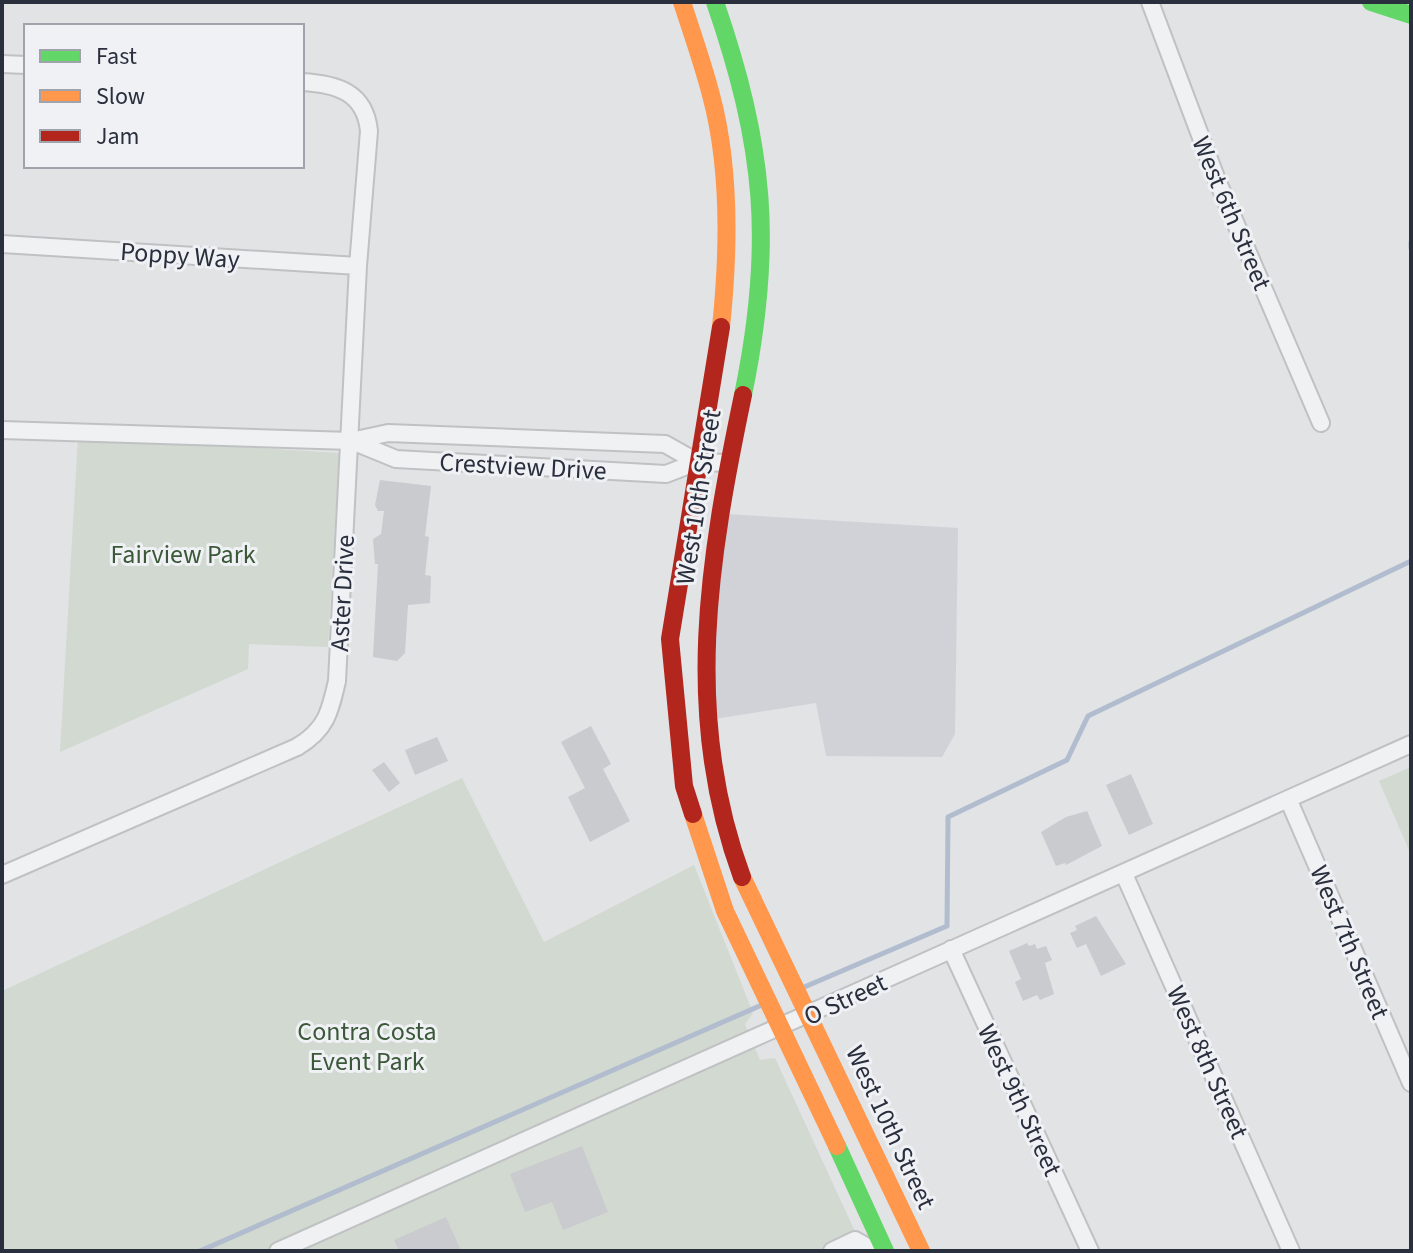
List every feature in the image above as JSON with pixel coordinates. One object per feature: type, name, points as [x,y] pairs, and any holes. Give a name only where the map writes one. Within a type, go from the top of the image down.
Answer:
[{"type":"main road","name":"West 10th Street","points":[[682,2],[712,97],[723,163],[726,226],[725,288],[719,347],[697,462],[670,639],[684,786],[725,911],[783,1028],[881,1251]]},
{"type":"main road","name":"West 10th Street","points":[[715,2],[735,56],[747,107],[758,176],[761,241],[758,314],[708,564],[705,659],[716,787],[736,859],[758,916],[809,1015],[917,1243]]},
{"type":"main road","points":[[1371,2],[1411,15]]},
{"type":"street","name":"West 6th Street","points":[[1150,2],[1217,180],[1321,423]]},
{"type":"street","points":[[2,64],[24,65]]},
{"type":"street","name":"Aster Drive","points":[[2,875],[317,736],[329,718],[337,681],[358,266],[369,131],[362,103],[343,88],[304,82]]},
{"type":"street","name":"Poppy Way","points":[[2,244],[358,266]]},
{"type":"street","name":"Crestview Drive","points":[[2,430],[351,441],[388,433],[665,444],[697,462]]},
{"type":"street","name":"Crestview Drive","points":[[351,441],[396,459],[666,474],[697,462],[728,463]]},
{"type":"street","name":"O Street","points":[[278,1251],[783,1028],[951,949],[1289,801],[1411,744]]},
{"type":"street","name":"West 7th Street","points":[[1289,801],[1411,1083]]},
{"type":"street","name":"West 8th Street","points":[[1124,874],[1291,1251]]},
{"type":"street","name":"West 9th Street","points":[[951,949],[1090,1251]]},
{"type":"street","points":[[832,1251],[855,1240],[881,1251],[917,1243]]},
{"type":"shaded area","points":[[725,514],[958,528],[955,734],[942,757],[826,756],[816,703],[714,719],[711,615]]},
{"type":"green space","name":"Fairview Park","points":[[78,437],[339,453],[328,647],[249,644],[248,669],[60,752]]},
{"type":"green space","points":[[1411,767],[1411,855],[1379,781]]},
{"type":"green space","name":"Contra Costa Event Park","points":[[462,778],[544,942],[694,865],[753,1013],[745,1024],[760,1060],[775,1058],[864,1251],[2,1251],[2,991]]},
{"type":"building","points":[[380,480],[431,486],[425,536],[429,537],[425,575],[431,576],[430,603],[408,605],[405,653],[397,661],[373,657],[378,564],[375,564],[373,539],[381,534],[384,511],[378,511],[375,505]]},
{"type":"building","points":[[591,726],[611,764],[603,769],[630,821],[590,842],[568,797],[585,788],[561,742]]},
{"type":"building","points":[[437,737],[448,761],[415,775],[405,750]]},
{"type":"building","points":[[384,762],[400,783],[389,792],[372,770]]},
{"type":"building","points":[[1131,774],[1153,824],[1129,835],[1106,785]]},
{"type":"building","points":[[1087,811],[1102,846],[1066,865],[1056,866],[1041,832],[1066,817]]},
{"type":"building","points":[[1096,916],[1126,964],[1101,976],[1086,944],[1077,948],[1070,933],[1077,930],[1075,926]]},
{"type":"building","points":[[1027,943],[1029,946],[1035,944],[1037,949],[1046,946],[1052,960],[1045,963],[1054,994],[1040,1000],[1037,995],[1023,1001],[1015,982],[1021,979],[1009,951]]},
{"type":"building","points":[[582,1146],[608,1212],[563,1230],[552,1202],[525,1212],[510,1174]]},
{"type":"building","points":[[446,1217],[461,1251],[399,1251],[394,1240]]},
{"type":"waterway","points":[[1411,242],[1411,248]]},
{"type":"waterway","points":[[802,988],[947,926],[948,817],[1067,760],[1088,716],[1411,561]]},
{"type":"waterway","points":[[200,1251],[764,1004]]},
{"type":"traffic: fast","points":[[715,2],[745,103],[759,197],[759,291],[743,395]]},
{"type":"traffic: fast","points":[[1371,2],[1411,15]]},
{"type":"traffic: fast","points":[[837,1146],[885,1251]]},
{"type":"traffic: slow","points":[[682,2],[711,95],[722,152],[727,240],[721,327]]},
{"type":"traffic: slow","points":[[693,814],[725,911],[837,1146]]},
{"type":"traffic: slow","points":[[742,877],[921,1251]]},
{"type":"traffic: jam","points":[[693,814],[684,786],[670,639],[721,327]]},
{"type":"traffic: jam","points":[[742,877],[723,816],[712,756],[707,696],[707,636],[720,516],[743,395]]}]
